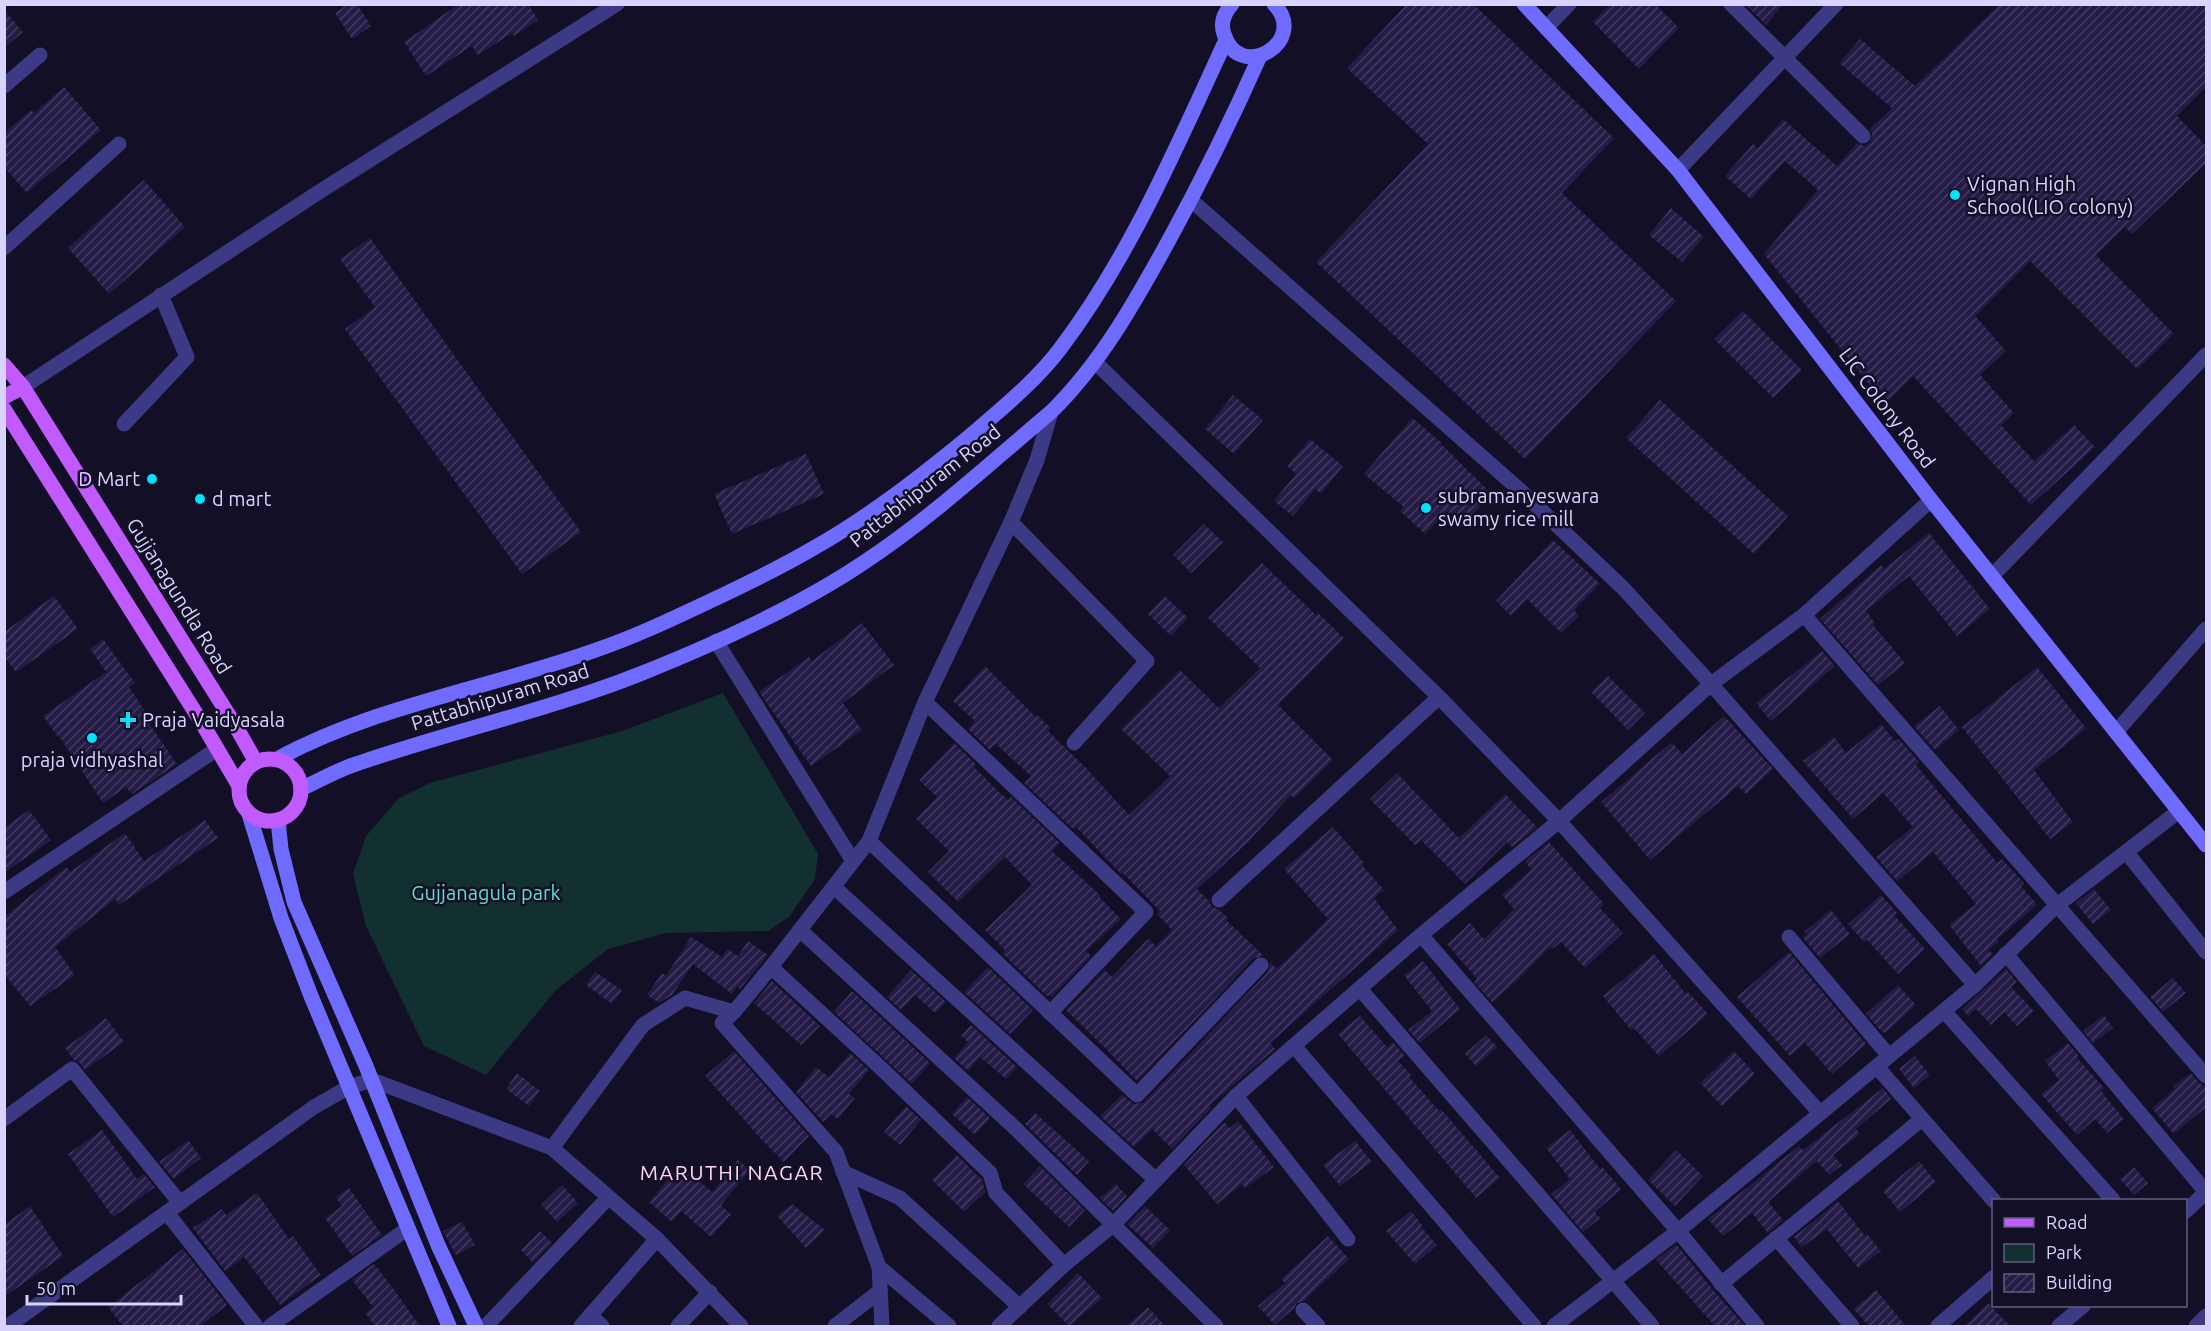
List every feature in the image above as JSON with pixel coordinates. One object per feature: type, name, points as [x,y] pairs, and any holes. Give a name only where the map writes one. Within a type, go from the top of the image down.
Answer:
[{"type":"main road","name":"Gujjanagundla Road","points":[[4,365],[23,387],[236,725],[256,762]]},
{"type":"main road","points":[[4,397],[23,387]]},
{"type":"main road","points":[[4,409],[239,786]]},
{"type":"main road","points":[[277,759],[294,770],[299,779],[300,799],[288,816],[278,820],[258,819],[249,814],[243,806],[239,796],[239,786],[242,776],[256,762],[277,759]]},
{"type":"street","points":[[23,387],[319,192],[617,4]]},
{"type":"street","name":"LIC Colony Road","points":[[1524,4],[1678,170],[1931,500],[2206,845]]},
{"type":"street","points":[[1546,28],[1569,4]]},
{"type":"street","points":[[1731,4],[1863,136]]},
{"type":"street","points":[[1678,170],[1836,4]]},
{"type":"street","points":[[1226,7],[1222,30],[1226,40],[1240,54],[1250,57],[1269,52],[1282,37],[1284,27],[1282,9]]},
{"type":"street","name":"Pattabhipuram Road","points":[[277,759],[312,740],[386,712],[554,664],[627,638],[770,573],[841,532],[905,488],[1033,380],[1058,352],[1079,323],[1122,256],[1157,188],[1226,40]]},
{"type":"street","points":[[4,86],[40,55]]},
{"type":"street","name":"Pattabhipuram Road","points":[[301,789],[357,763],[576,697],[639,674],[716,641],[802,599],[862,564],[910,530],[1051,412],[1095,362],[1140,292],[1191,200],[1221,142],[1260,56]]},
{"type":"street","points":[[4,248],[119,144]]},
{"type":"street","points":[[1191,200],[1522,492],[1623,588],[1711,684],[1975,985]]},
{"type":"street","points":[[124,424],[187,357],[162,295]]},
{"type":"street","points":[[1992,576],[2206,355]]},
{"type":"street","points":[[1095,362],[1439,697],[1559,821],[1820,1113]]},
{"type":"street","points":[[882,1326],[879,1267],[836,1152],[722,1023],[771,967],[869,841],[925,702],[1011,522],[1037,460],[1051,412]]},
{"type":"street","points":[[999,1326],[1064,1265],[1113,1225],[1236,1096],[1421,935],[1559,821],[1711,684],[1804,615],[1931,500]]},
{"type":"street","points":[[1011,522],[1147,661],[1074,743]]},
{"type":"street","points":[[1804,615],[2206,1076]]},
{"type":"street","points":[[2116,732],[2206,628]]},
{"type":"street","points":[[716,641],[853,861]]},
{"type":"street","points":[[1220,900],[1439,697]]},
{"type":"street","points":[[925,702],[1146,912],[1050,1013]]},
{"type":"street","points":[[4,892],[217,749]]},
{"type":"street","points":[[1554,1326],[1678,1232],[1975,985],[2056,906],[2180,811]]},
{"type":"street","points":[[249,814],[281,918],[407,1229],[449,1326]]},
{"type":"street","points":[[278,820],[281,849],[294,902],[372,1080],[438,1245],[476,1326]]},
{"type":"street","points":[[869,841],[1137,1095],[1261,965]]},
{"type":"street","points":[[2127,853],[2206,952]]},
{"type":"street","points":[[834,887],[1156,1180]]},
{"type":"street","points":[[800,930],[1015,1128],[1216,1326]]},
{"type":"street","points":[[1421,935],[1757,1326]]},
{"type":"street","points":[[1788,937],[1889,1056]]},
{"type":"street","points":[[2006,954],[2206,1192],[2187,1210]]},
{"type":"street","points":[[771,967],[990,1173],[996,1193],[1064,1265]]},
{"type":"street","points":[[1360,989],[1652,1326]]},
{"type":"street","points":[[552,1148],[643,1024],[685,998],[734,1012]]},
{"type":"street","points":[[1944,1011],[2112,1199]]},
{"type":"street","points":[[1294,1046],[1534,1326]]},
{"type":"street","points":[[1876,1066],[1992,1199]]},
{"type":"street","points":[[4,1119],[72,1069],[180,1203]]},
{"type":"street","points":[[13,1325],[314,1107],[349,1087],[372,1080],[552,1148],[657,1239],[741,1326]]},
{"type":"street","points":[[1236,1096],[1348,1239]]},
{"type":"street","points":[[1721,1284],[1922,1119]]},
{"type":"street","points":[[843,1172],[900,1198],[1020,1307]]},
{"type":"street","points":[[486,1326],[608,1198]]},
{"type":"street","points":[[167,1213],[256,1326]]},
{"type":"street","points":[[270,1326],[407,1229]]},
{"type":"street","points":[[1776,1238],[1852,1326]]},
{"type":"street","points":[[602,1326],[586,1321],[657,1239]]},
{"type":"street","points":[[879,1267],[950,1326]]},
{"type":"street","points":[[1938,1326],[1992,1279]]},
{"type":"street","points":[[835,1326],[880,1291]]},
{"type":"street","points":[[678,1326],[710,1292]]},
{"type":"street","points":[[2060,1326],[2081,1307]]},
{"type":"street","points":[[1303,1310],[1318,1326]]},
{"type":"street","points":[[2196,1326],[2206,1316]]},
{"type":"green space","name":"Gujjanagula park","points":[[723,693],[818,854],[815,879],[789,917],[768,931],[666,933],[608,949],[556,990],[486,1075],[424,1046],[366,926],[353,874],[366,836],[399,798],[430,783],[622,731]]},
{"type":"building","points":[[348,4],[357,4],[371,26],[352,39],[335,13]]},
{"type":"building","points":[[459,4],[528,4],[538,20],[514,36],[512,33],[478,55],[472,46],[426,76],[404,42]]},
{"type":"building","points":[[1407,4],[1473,4],[1614,138],[1562,193],[1676,301],[1525,459],[1316,262],[1428,144],[1347,68]]},
{"type":"building","points":[[1610,4],[1655,4],[1679,28],[1639,69],[1593,22]]},
{"type":"building","points":[[1745,4],[1783,4],[1766,25]]},
{"type":"building","name":"Vignan High School(LIO colony)","points":[[2000,4],[2206,4],[2206,87],[2177,116],[2206,146],[2206,163],[2132,234],[2125,227],[2096,255],[2174,334],[2137,369],[2030,261],[1975,316],[2006,351],[1980,375],[2014,413],[2001,425],[2034,461],[2074,425],[2095,447],[2031,505],[1913,376],[1885,404],[1764,254],[1818,190],[1785,161],[1751,199],[1725,176],[1753,144],[1758,148],[1783,119],[1837,166],[1857,143],[1865,146],[1870,142],[1872,134],[1870,129],[1892,108],[1839,63],[1860,39],[1915,86]]},
{"type":"building","points":[[4,10],[23,32],[4,48]]},
{"type":"building","points":[[64,87],[101,130],[27,193],[4,167],[4,133],[31,110],[34,113]]},
{"type":"building","points":[[144,180],[185,227],[109,294],[68,248]]},
{"type":"building","points":[[1671,208],[1704,237],[1682,262],[1649,235]]},
{"type":"building","points":[[370,238],[581,532],[522,574],[345,329],[375,307],[340,259]]},
{"type":"building","points":[[1743,311],[1802,370],[1773,398],[1714,339]]},
{"type":"building","points":[[1233,395],[1263,420],[1234,454],[1205,429]]},
{"type":"building","points":[[1660,400],[1788,516],[1754,554],[1626,438]]},
{"type":"building","points":[[1412,418],[1442,443],[1492,494],[1461,527],[1446,512],[1425,534],[1400,511],[1404,507],[1364,474]]},
{"type":"building","points":[[1310,439],[1343,466],[1321,494],[1315,489],[1293,516],[1274,501],[1296,474],[1287,466]]},
{"type":"building","points":[[806,454],[824,494],[732,534],[714,494]]},
{"type":"building","points":[[1204,524],[1223,542],[1191,573],[1173,555]]},
{"type":"building","points":[[1929,533],[1990,609],[1957,636],[1909,576],[1866,611],[1875,623],[1873,625],[1905,663],[1878,685],[1820,619],[1881,565],[1884,569]]},
{"type":"building","points":[[1553,540],[1600,584],[1574,610],[1579,616],[1561,633],[1527,599],[1511,616],[1496,601]]},
{"type":"building","points":[[1262,563],[1316,615],[1318,613],[1344,638],[1278,705],[1333,760],[1294,798],[1291,795],[1247,843],[1197,889],[1212,907],[1228,918],[1226,920],[1264,956],[1254,958],[1137,1081],[1066,1010],[1105,970],[1112,977],[1148,939],[1156,946],[1172,930],[1157,914],[1160,911],[1126,876],[1121,874],[1076,827],[1073,829],[1024,783],[1031,776],[996,744],[990,750],[968,729],[975,721],[953,701],[985,666],[1035,716],[1037,715],[1051,728],[1048,731],[1129,815],[1170,776],[1121,729],[1180,670],[1219,708],[1260,668],[1208,618]]},
{"type":"building","points":[[54,596],[78,629],[16,672],[4,656],[4,632]]},
{"type":"building","points":[[1165,596],[1188,618],[1171,636],[1148,614]]},
{"type":"building","points":[[862,623],[894,665],[843,703],[862,730],[811,766],[759,692],[809,657],[812,661]]},
{"type":"building","points":[[103,639],[135,683],[129,687],[151,720],[148,722],[177,764],[132,794],[126,787],[103,803],[59,736],[43,716],[106,672],[90,649]]},
{"type":"building","points":[[1822,651],[1835,666],[1771,721],[1756,703]]},
{"type":"building","points":[[2037,667],[2086,728],[2034,770],[2073,822],[2050,839],[1962,727]]},
{"type":"building","points":[[1608,676],[1645,713],[1628,730],[1591,692]]},
{"type":"building","points":[[1940,706],[1959,730],[1935,750],[1914,726]]},
{"type":"building","points":[[1724,716],[1773,769],[1746,794],[1738,786],[1650,860],[1601,802],[1672,742],[1682,754]]},
{"type":"building","points":[[1881,724],[1895,741],[1899,739],[1919,762],[1916,765],[1997,863],[2002,859],[2024,883],[2021,886],[2037,905],[1997,939],[1999,941],[1988,950],[1993,954],[1981,966],[1949,925],[1976,904],[1933,852],[1897,881],[1876,857],[1913,827],[1883,793],[1853,819],[1803,761],[1834,737],[1846,753]]},
{"type":"building","points":[[954,743],[976,764],[974,767],[1001,794],[1008,800],[1011,797],[1060,843],[1052,851],[1100,895],[1099,897],[1121,919],[1086,951],[1091,956],[1052,997],[1047,996],[1002,953],[1005,950],[985,930],[1032,885],[1005,857],[958,902],[928,872],[949,851],[916,819],[937,797],[919,780]]},
{"type":"building","points":[[1397,773],[1459,838],[1505,794],[1537,827],[1512,847],[1507,842],[1465,884],[1421,840],[1415,845],[1370,799]]},
{"type":"building","points":[[29,810],[51,840],[4,873],[4,828]]},
{"type":"building","points":[[205,820],[218,838],[119,905],[115,899],[55,947],[75,975],[30,1006],[4,974],[4,917],[66,867],[70,872],[125,833],[144,861]]},
{"type":"building","points":[[1333,827],[1384,890],[1374,898],[1398,930],[1270,1043],[1275,1049],[1209,1106],[1211,1108],[1172,1149],[1152,1129],[1134,1147],[1100,1116],[1122,1095],[1134,1104],[1144,1102],[1268,972],[1270,962],[1277,969],[1328,919],[1284,869]]},
{"type":"building","points":[[1549,842],[1604,904],[1600,908],[1623,933],[1585,968],[1561,942],[1552,949],[1550,947],[1518,980],[1492,1002],[1474,982],[1477,979],[1447,944],[1470,923],[1484,939],[1514,909],[1502,895],[1531,870],[1525,861]]},
{"type":"building","points":[[2094,889],[2111,910],[2093,924],[2076,903]]},
{"type":"building","points":[[1881,895],[1897,913],[1894,915],[1925,949],[1898,974],[1867,940],[1864,942],[1848,924]]},
{"type":"building","points":[[1831,910],[1850,934],[1820,958],[1803,938],[1806,935],[1804,932]]},
{"type":"building","points":[[691,937],[722,957],[728,949],[738,956],[748,941],[768,955],[740,989],[737,987],[732,994],[693,964],[672,995],[659,1003],[647,995],[662,973],[666,976]]},
{"type":"building","points":[[1789,952],[1866,1044],[1832,1074],[1805,1043],[1790,1056],[1737,997]]},
{"type":"building","points":[[1654,954],[1686,994],[1688,992],[1708,1014],[1659,1056],[1634,1028],[1631,1030],[1603,996]]},
{"type":"building","points":[[1423,961],[1460,1009],[1420,1043],[1408,1030],[1432,1011],[1404,975]]},
{"type":"building","points":[[988,967],[1033,1010],[1010,1034],[964,992]]},
{"type":"building","points":[[2006,969],[2017,982],[2011,987],[2034,1011],[2017,1026],[2004,1012],[1991,1025],[1976,1009],[1968,1016],[1962,1009]]},
{"type":"building","points":[[911,970],[946,1002],[935,1013],[915,995],[901,1010],[887,997]]},
{"type":"building","points":[[595,972],[622,990],[612,1004],[586,985]]},
{"type":"building","points":[[2173,978],[2186,993],[2163,1012],[2150,997]]},
{"type":"building","points":[[772,981],[820,1026],[801,1045],[754,1003]]},
{"type":"building","points":[[1898,985],[1916,1005],[1885,1033],[1866,1014]]},
{"type":"building","points":[[852,991],[930,1063],[912,1084],[834,1012]]},
{"type":"building","points":[[2104,1015],[2113,1028],[2093,1043],[2083,1031]]},
{"type":"building","points":[[1360,1016],[1387,1047],[1393,1042],[1405,1056],[1398,1061],[1411,1075],[1409,1077],[1439,1111],[1441,1109],[1500,1178],[1476,1198],[1338,1034]]},
{"type":"building","points":[[106,1018],[124,1042],[85,1070],[65,1048]]},
{"type":"building","points":[[971,1025],[1017,1067],[1006,1079],[980,1057],[968,1071],[954,1058],[968,1042],[961,1036]]},
{"type":"building","points":[[1486,1035],[1497,1047],[1476,1066],[1465,1054]]},
{"type":"building","points":[[2068,1043],[2078,1055],[2077,1058],[2104,1088],[2101,1091],[2124,1119],[2107,1133],[2095,1119],[2077,1135],[2041,1094],[2059,1080],[2045,1061]]},
{"type":"building","points":[[734,1051],[809,1136],[784,1162],[705,1076]]},
{"type":"building","points":[[1734,1051],[1755,1074],[1722,1106],[1700,1083]]},
{"type":"building","points":[[850,1053],[869,1070],[849,1094],[855,1098],[838,1119],[831,1114],[823,1122],[796,1092],[816,1067],[829,1077]]},
{"type":"building","points":[[1915,1056],[1930,1075],[1914,1088],[1899,1069]]},
{"type":"building","points":[[517,1073],[540,1091],[529,1106],[506,1089]]},
{"type":"building","points":[[2191,1073],[2199,1083],[2206,1087],[2206,1107],[2174,1134],[2152,1108],[2175,1089],[2173,1086]]},
{"type":"building","points":[[1883,1088],[1891,1099],[1856,1129],[1860,1134],[1833,1155],[1842,1165],[1829,1175],[1817,1161],[1770,1200],[1769,1203],[1783,1220],[1768,1233],[1752,1213],[1723,1236],[1708,1219],[1799,1146],[1803,1150]]},
{"type":"building","points":[[967,1097],[990,1118],[975,1135],[952,1114]]},
{"type":"building","points":[[906,1106],[921,1120],[900,1145],[884,1132]]},
{"type":"building","points":[[1035,1113],[1089,1161],[1077,1175],[1025,1124]]},
{"type":"building","points":[[1238,1121],[1274,1167],[1245,1188],[1242,1184],[1217,1204],[1184,1165],[1224,1122],[1230,1128]]},
{"type":"building","points":[[102,1130],[137,1179],[144,1174],[155,1187],[113,1217],[68,1154]]},
{"type":"building","points":[[1570,1130],[1600,1169],[1602,1167],[1621,1189],[1595,1212],[1600,1218],[1583,1232],[1551,1194],[1570,1179],[1546,1148]]},
{"type":"building","points":[[188,1140],[201,1158],[174,1179],[159,1162]]},
{"type":"building","points":[[1355,1141],[1372,1162],[1340,1186],[1323,1165]]},
{"type":"building","points":[[1676,1150],[1703,1176],[1675,1206],[1648,1180]]},
{"type":"building","points":[[957,1155],[982,1180],[985,1192],[964,1212],[932,1180]]},
{"type":"building","points":[[738,1160],[750,1170],[721,1205],[731,1214],[711,1237],[681,1211],[672,1222],[649,1202],[680,1165],[712,1192]]},
{"type":"building","points":[[1919,1161],[1936,1182],[1900,1212],[1883,1191]]},
{"type":"building","points":[[1040,1166],[1085,1210],[1069,1227],[1023,1184]]},
{"type":"building","points":[[2134,1167],[2148,1183],[2134,1195],[2120,1179]]},
{"type":"building","points":[[1116,1184],[1127,1196],[1113,1211],[1100,1198]]},
{"type":"building","points":[[562,1185],[578,1203],[557,1222],[541,1205]]},
{"type":"building","points":[[349,1188],[382,1235],[352,1256],[325,1218],[342,1206],[336,1197]]},
{"type":"building","points":[[257,1193],[289,1239],[293,1236],[321,1275],[280,1305],[244,1257],[225,1271],[193,1228],[222,1209],[226,1215]]},
{"type":"building","points":[[1838,1201],[1865,1236],[1867,1234],[1881,1251],[1858,1268],[1827,1229],[1802,1247],[1794,1237]]},
{"type":"building","points":[[792,1204],[825,1230],[806,1248],[777,1216]]},
{"type":"building","points":[[30,1206],[63,1256],[4,1297],[4,1225]]},
{"type":"building","points":[[1145,1206],[1170,1230],[1153,1248],[1127,1224]]},
{"type":"building","points":[[1411,1211],[1437,1245],[1415,1264],[1386,1231]]},
{"type":"building","points":[[462,1222],[475,1245],[456,1255],[443,1231]]},
{"type":"building","points":[[540,1231],[552,1243],[533,1263],[521,1250]]},
{"type":"building","points":[[1328,1236],[1349,1259],[1275,1325],[1258,1306],[1285,1283],[1281,1279]]},
{"type":"building","points":[[1676,1244],[1745,1326],[1715,1326],[1656,1260]]},
{"type":"building","points":[[183,1249],[227,1305],[200,1326],[123,1326],[108,1307]]},
{"type":"building","points":[[374,1264],[420,1326],[375,1326],[365,1313],[373,1307],[352,1280]]},
{"type":"building","points":[[1078,1273],[1102,1298],[1069,1326],[1047,1304]]},
{"type":"building","points":[[1876,1290],[1906,1326],[1869,1326],[1854,1309]]},
{"type":"building","points":[[1988,1303],[2010,1326],[1964,1326],[1974,1317]]},
{"type":"building","points":[[1148,1307],[1165,1326],[1126,1326]]},
{"type":"place","name":"Vignan High School(LIO colony)","points":[[1955,195]]},
{"type":"place","name":"D Mart","points":[[152,479]]},
{"type":"place","name":"d mart","points":[[200,499]]},
{"type":"place","name":"subramanyeswara swamy rice mill","points":[[1426,508]]},
{"type":"place","name":"Praja Vaidyasala","points":[[128,720]]},
{"type":"place","name":"praja vidhyashal","points":[[92,738]]},
{"type":"district","name":"MARUTHI NAGAR","points":[[732,1173]]}]
